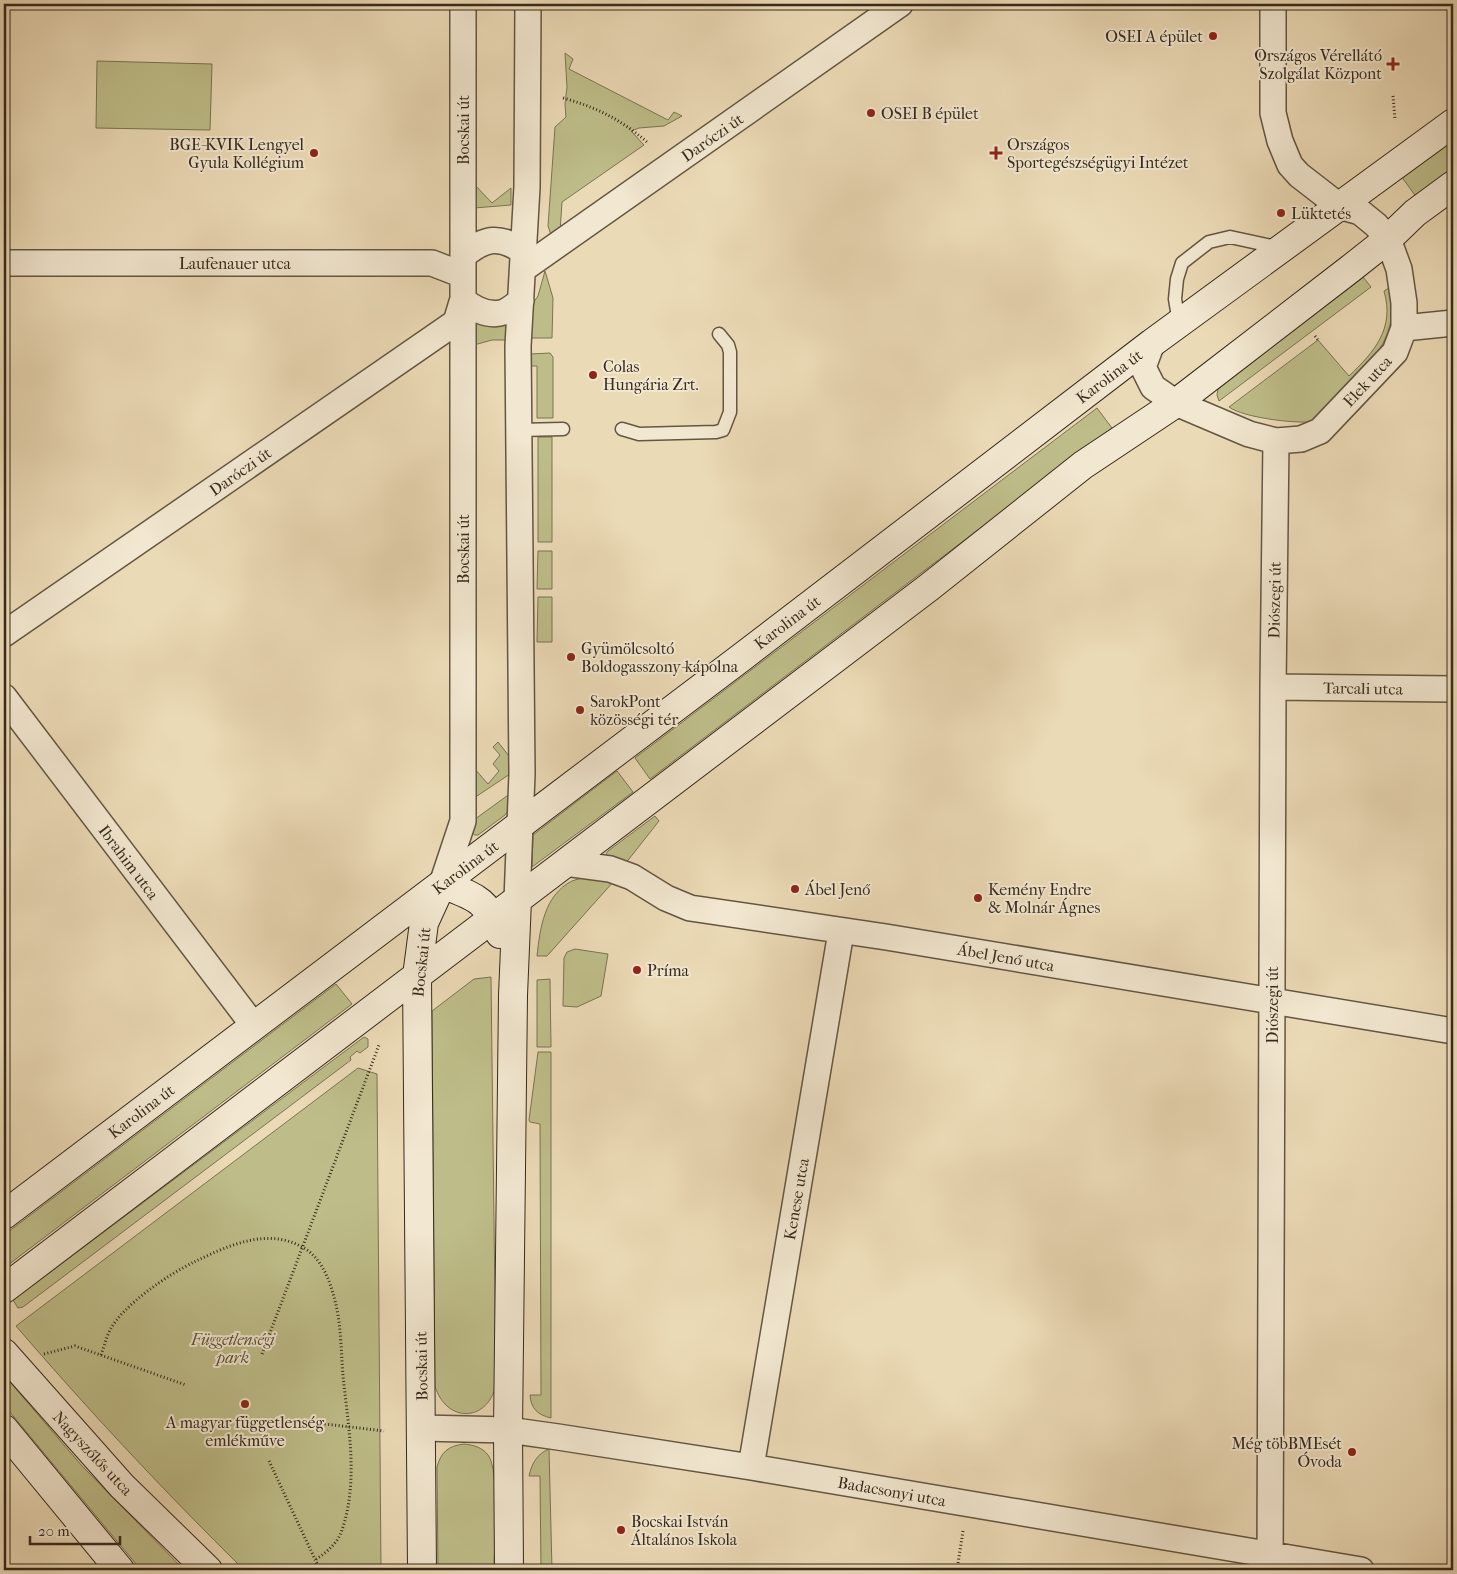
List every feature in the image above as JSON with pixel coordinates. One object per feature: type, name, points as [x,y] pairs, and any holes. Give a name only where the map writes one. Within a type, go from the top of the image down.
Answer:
[{"type":"main road","name":"Karolina út","points":[[4,1215],[520,825],[1152,343],[1453,123]]},
{"type":"main road","points":[[4,1289],[920,594],[1083,465],[1176,402],[1388,239],[1415,213],[1453,184]]},
{"type":"main road","points":[[442,884],[464,892],[483,903],[494,917],[514,968]]},
{"type":"main road","name":"Bocskai út","points":[[422,1570],[417,976],[424,923],[442,884]]},
{"type":"main road","points":[[509,1570],[508,1430],[514,968],[517,900]]},
{"type":"main road","name":"Nagyszőlős utca","points":[[4,1354],[122,1486],[208,1570]]},
{"type":"main road","points":[[4,1429],[120,1570]]},
{"type":"street","name":"Bocskai út","points":[[463,4],[463,265]]},
{"type":"street","points":[[517,900],[522,774],[518,346],[527,188],[528,4]]},
{"type":"street","name":"Daróczi út","points":[[523,261],[900,4]]},
{"type":"street","points":[[1273,4],[1273,113],[1280,141],[1290,165],[1339,206],[1360,212],[1376,225],[1388,239],[1399,269],[1404,302],[1404,328],[1453,323]]},
{"type":"street","points":[[521,301],[504,312],[491,314],[473,308],[463,300],[463,265],[477,244],[494,240],[512,243],[523,261]]},
{"type":"street","name":"Laufenauer utca","points":[[4,263],[432,263],[463,265]]},
{"type":"street","name":"Bocskai út","points":[[442,884],[463,821],[463,300]]},
{"type":"street","name":"Daróczi út","points":[[4,634],[456,322],[463,300]]},
{"type":"street","name":"Elek utca","points":[[1276,440],[1301,439],[1320,431],[1395,352],[1404,328]]},
{"type":"street","points":[[1152,343],[1143,367],[1153,387],[1176,402],[1249,434],[1276,440]]},
{"type":"street","name":"Diószegi út","points":[[1270,1563],[1273,687],[1276,440]]},
{"type":"street","name":"Tarcali utca","points":[[1273,687],[1453,689]]},
{"type":"street","name":"Ibrahim utca","points":[[4,698],[254,1026]]},
{"type":"street","name":"Ábel Jenő utca","points":[[565,863],[610,869],[632,878],[666,898],[690,908],[841,932],[886,937],[1453,1031]]},
{"type":"street","name":"Kenese utca","points":[[751,1467],[841,932]]},
{"type":"street","name":"Badacsonyi utca","points":[[421,1428],[508,1430],[751,1467],[1270,1563],[1361,1570]]},
{"type":"lane","points":[[1179,323],[1175,299],[1176,279],[1182,263],[1209,242],[1230,237],[1281,248]]},
{"type":"lane","points":[[622,429],[639,434],[716,432],[723,430],[730,412],[730,352],[728,345],[719,334]]},
{"type":"lane","points":[[519,430],[563,430]]},
{"type":"path","points":[[1393,96],[1395,119]]},
{"type":"path","points":[[563,98],[607,113],[634,130],[648,143]]},
{"type":"path","points":[[1315,336],[1318,340]]},
{"type":"path","points":[[262,1354],[380,1045]]},
{"type":"path","points":[[101,1355],[110,1330],[126,1309],[188,1265],[219,1250],[253,1240],[268,1238],[288,1241],[303,1247],[316,1257],[334,1297],[339,1325],[351,1458],[347,1512],[342,1532],[334,1544],[315,1560]]},
{"type":"path","points":[[36,1356],[75,1346],[186,1384]]},
{"type":"path","points":[[283,1419],[384,1431]]},
{"type":"path","points":[[269,1461],[320,1570]]},
{"type":"path","points":[[957,1570],[964,1528]]},
{"type":"green space","points":[[565,53],[573,59],[569,69],[668,120],[674,112],[682,116],[664,126],[639,128],[631,131],[644,145],[562,202],[560,232],[552,238],[548,226],[555,127],[566,117]]},
{"type":"green space","points":[[97,61],[212,64],[210,130],[96,128]]},
{"type":"green space","points":[[1453,137],[1453,170],[1417,198],[1401,176]]},
{"type":"green space","points":[[474,184],[492,203],[511,188],[511,205],[474,208]]},
{"type":"green space","points":[[545,271],[553,298],[552,338],[530,338],[531,306],[538,296]]},
{"type":"green space","points":[[1363,277],[1371,287],[1219,401],[1218,389]]},
{"type":"green space","points":[[1389,288],[1391,321],[1378,352],[1311,422],[1281,421],[1257,417],[1229,407],[1318,340],[1349,376],[1367,358],[1380,339],[1387,317],[1384,291]]},
{"type":"green space","points":[[474,319],[507,323],[507,340],[492,340],[474,345]]},
{"type":"green space","points":[[550,353],[553,357],[553,418],[537,418],[537,366],[530,366],[530,354]]},
{"type":"green space","points":[[1097,408],[1112,428],[650,779],[635,758]]},
{"type":"green space","points":[[538,437],[552,437],[552,542],[538,542]]},
{"type":"green space","points":[[538,551],[552,551],[552,589],[537,589]]},
{"type":"green space","points":[[538,597],[552,597],[552,642],[537,642]]},
{"type":"green space","points":[[498,742],[509,756],[510,774],[474,798],[474,768],[488,784],[499,771],[493,764],[500,755],[493,747]]},
{"type":"green space","points":[[617,771],[633,792],[532,867],[533,835]]},
{"type":"green space","points":[[511,793],[508,811],[505,815],[478,835],[471,832],[471,822]]},
{"type":"green space","points":[[655,816],[659,821],[625,864],[608,857],[606,854],[608,851]]},
{"type":"green space","points":[[587,877],[614,881],[547,956],[537,956],[542,924],[549,904],[563,887],[572,881]]},
{"type":"green space","points":[[575,949],[608,954],[601,996],[577,1007],[563,1006],[564,958],[567,952]]},
{"type":"green space","points":[[491,977],[496,1385],[491,1397],[484,1406],[476,1412],[466,1414],[448,1407],[440,1398],[435,1386],[432,1011],[474,979]]},
{"type":"green space","points":[[550,979],[551,1047],[537,1047],[537,980]]},
{"type":"green space","points":[[336,984],[352,1004],[4,1268],[4,1235]]},
{"type":"green space","points":[[364,1037],[368,1039],[368,1047],[360,1053],[357,1051],[350,1057],[351,1060],[23,1307],[18,1308],[13,1300]]},
{"type":"green space","points":[[538,1052],[551,1052],[551,1418],[536,1411],[530,1395],[541,1395],[540,1124],[530,1122],[529,1120]]},
{"type":"green space","name":"Függetlenségi park","points":[[358,1068],[377,1074],[381,1570],[244,1570],[128,1451],[16,1326]]},
{"type":"green space","points":[[4,1375],[82,1466],[184,1570],[141,1570],[4,1405]]},
{"type":"green space","points":[[464,1444],[483,1450],[492,1463],[495,1492],[494,1570],[438,1570],[437,1467],[441,1457],[449,1448]]},
{"type":"green space","points":[[549,1449],[552,1570],[541,1570],[540,1476],[529,1476],[536,1460]]},
{"type":"place","name":"OSEI A épület","points":[[1213,36]]},
{"type":"place","name":"Országos Vérellátó Szolgálat Központ","points":[[1393,64]]},
{"type":"place","name":"OSEI B épület","points":[[871,113]]},
{"type":"place","name":"BGE-KVIK Lengyel Gyula Kollégium","points":[[314,153]]},
{"type":"place","name":"Országos Sportegészségügyi Intézet","points":[[996,153]]},
{"type":"place","name":"Lüktetés","points":[[1281,213]]},
{"type":"place","name":"Colas Hungária Zrt.","points":[[593,375]]},
{"type":"place","name":"Gyümölcsoltó Boldogasszony-kápolna","points":[[571,657]]},
{"type":"place","name":"SarokPont közösségi tér","points":[[580,710]]},
{"type":"place","name":"Ábel Jenő","points":[[795,889]]},
{"type":"place","name":"Kemény Endre & Molnár Ágnes","points":[[978,898]]},
{"type":"place","name":"Príma","points":[[637,970]]},
{"type":"place","name":"A magyar függetlenség emlékműve","points":[[245,1404]]},
{"type":"place","name":"Még töbBMEsét Óvoda","points":[[1352,1452]]},
{"type":"place","name":"Bocskai István Általános Iskola","points":[[621,1530]]}]
